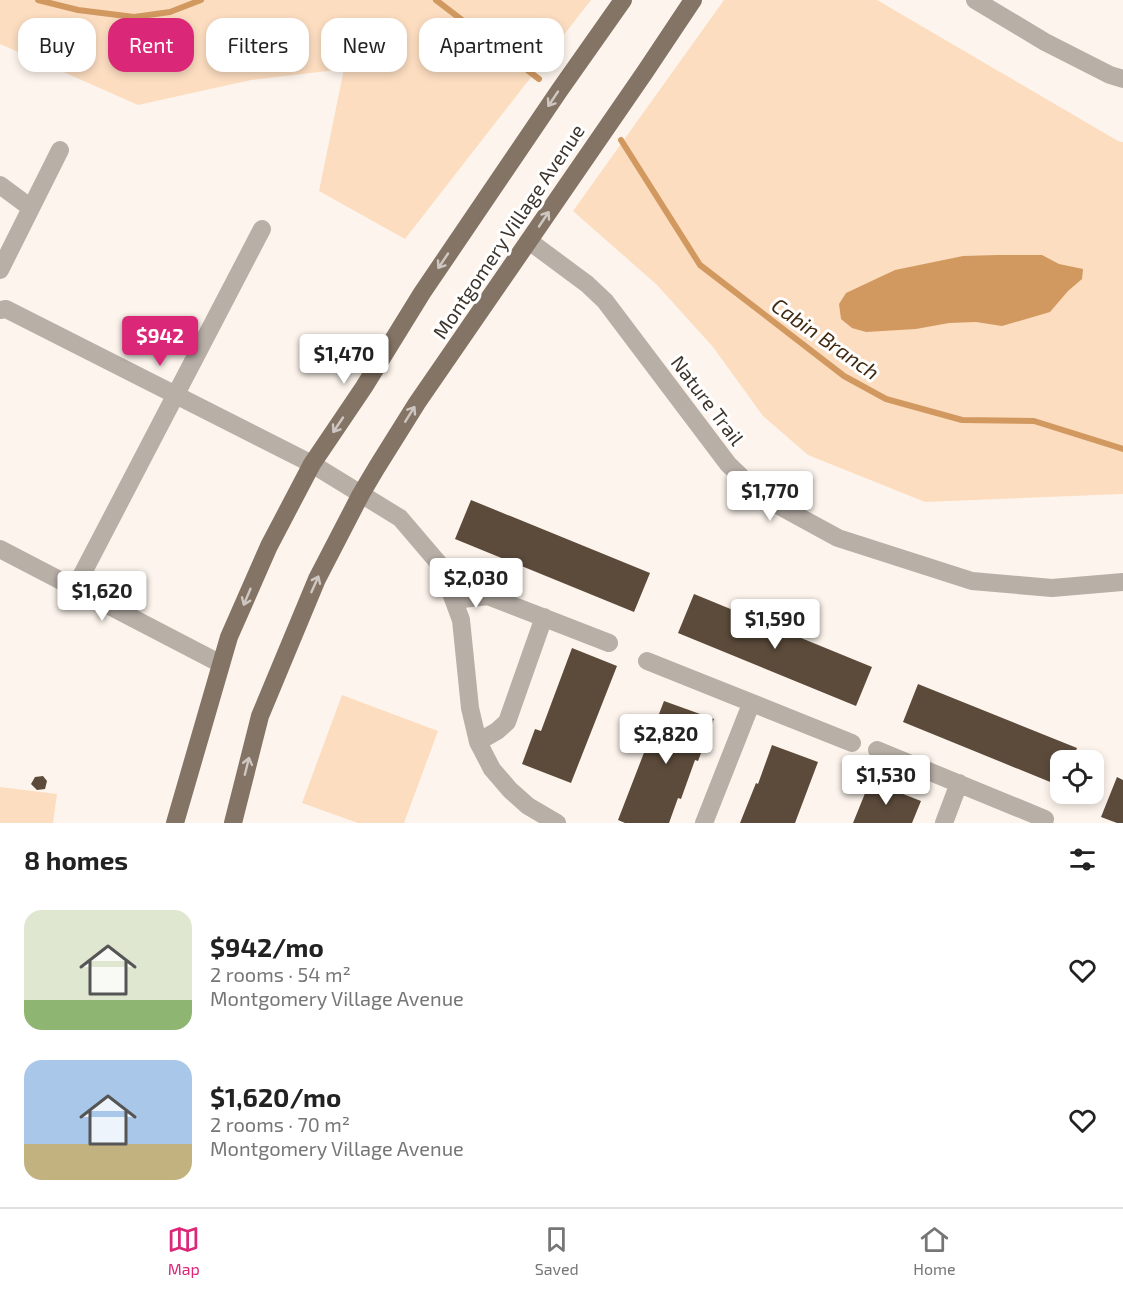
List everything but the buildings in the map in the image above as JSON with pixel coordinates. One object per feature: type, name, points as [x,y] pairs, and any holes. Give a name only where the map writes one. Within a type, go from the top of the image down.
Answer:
[{"type":"main road","name":"Montgomery Village Avenue","points":[[175,823],[229,637],[269,546],[312,464],[364,387],[422,293],[623,0]]},
{"type":"main road","name":"Montgomery Village Avenue","points":[[233,823],[260,716],[317,579],[361,494],[417,403],[693,0]]},
{"type":"street","points":[[975,0],[1045,42],[1110,75],[1123,79]]},
{"type":"street","points":[[0,270],[60,150]]},
{"type":"street","points":[[0,185],[31,208]]},
{"type":"street","points":[[75,588],[262,229]]},
{"type":"street","name":"Nature Trail","points":[[529,241],[587,284],[605,301],[728,464],[761,496],[837,538],[972,581],[1052,588],[1123,582]]},
{"type":"street","points":[[0,310],[6,309],[312,464],[400,518],[441,566],[454,600],[461,620],[470,708],[478,742],[492,770],[528,806],[557,823]]},
{"type":"street","points":[[0,549],[221,664]]},
{"type":"street","points":[[454,600],[488,596],[609,643]]},
{"type":"street","points":[[478,742],[507,722],[544,617]]},
{"type":"street","points":[[646,662],[852,742]]},
{"type":"street","points":[[704,823],[751,704]]},
{"type":"street","points":[[878,750],[1045,819]]},
{"type":"street","points":[[944,823],[959,783]]},
{"type":"shaded area","points":[[0,0],[591,0],[564,35],[564,18],[419,18],[419,72],[535,72],[405,239],[319,191],[343,72],[407,72],[407,18],[321,18],[321,72],[251,80],[138,105],[63,72],[96,72],[96,18],[18,18],[18,52],[0,44]]},
{"type":"shaded area","points":[[724,0],[877,0],[1123,142],[1123,494],[925,502],[808,455],[763,416],[713,347],[657,285],[573,211]]},
{"type":"shaded area","points":[[1042,255],[1059,264],[1083,269],[1082,279],[1050,312],[1002,326],[976,322],[949,323],[916,329],[866,332],[852,328],[841,319],[839,304],[846,293],[895,270],[963,256]]},
{"type":"shaded area","points":[[342,695],[438,731],[404,823],[358,823],[302,803]]},
{"type":"shaded area","points":[[0,787],[57,794],[53,823],[0,823]]},
{"type":"waterway","name":"Cabin Branch","points":[[38,0],[78,10],[134,17],[170,12],[201,0]]},
{"type":"waterway","name":"Cabin Branch","points":[[436,0],[539,79]]},
{"type":"waterway","name":"Cabin Branch","points":[[621,140],[700,265],[844,376],[886,399],[962,420],[1034,421],[1123,449]]}]
